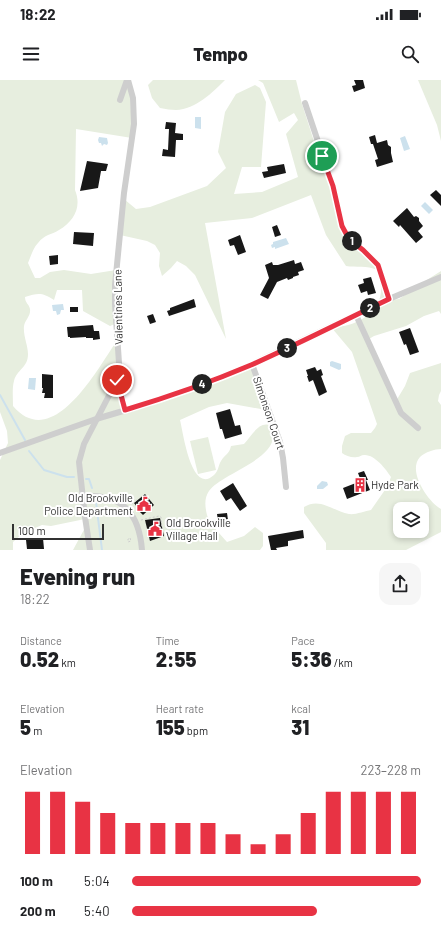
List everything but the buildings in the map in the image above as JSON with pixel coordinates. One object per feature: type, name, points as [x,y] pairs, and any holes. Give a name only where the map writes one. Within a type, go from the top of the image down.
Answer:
[{"type":"street","points":[[120,100],[128,80]]},
{"type":"street","name":"Valentines Lane","points":[[90,550],[82,496],[79,462],[84,444],[117,380],[119,363],[115,304],[116,270],[124,193],[134,124],[133,98],[128,80]]},
{"type":"street","points":[[305,103],[333,186],[342,226],[349,239],[378,265],[389,299]]},
{"type":"street","points":[[0,453],[96,419],[185,390],[252,364],[389,299],[441,277]]},
{"type":"street","points":[[356,315],[401,413],[418,428]]},
{"type":"street","name":"Simonson Court","points":[[252,364],[280,442],[286,487]]},
{"type":"street","points":[[117,380],[125,410]]},
{"type":"street","points":[[82,496],[105,497],[127,508],[132,513],[136,521],[142,550]]},
{"type":"path","points":[[127,508],[138,499]]},
{"type":"path","points":[[136,521],[159,516],[161,517],[162,529]]},
{"type":"green space","points":[[0,80],[128,80],[130,85],[132,138],[76,129],[75,190],[78,202],[77,208],[69,222],[56,232],[41,240],[32,252],[28,263],[35,278],[40,278],[50,272],[64,270],[91,274],[116,270],[117,323],[110,326],[83,311],[82,290],[57,290],[54,300],[40,294],[25,297],[30,309],[30,314],[24,326],[28,359],[15,377],[13,406],[28,418],[43,419],[59,413],[73,401],[87,385],[118,339],[117,380],[126,409],[252,364],[266,410],[227,403],[209,407],[180,420],[186,448],[194,470],[199,477],[206,479],[216,473],[222,459],[229,451],[231,446],[244,444],[258,428],[269,425],[273,436],[270,446],[263,454],[252,462],[216,484],[207,494],[205,503],[206,512],[210,522],[227,542],[244,536],[255,527],[263,533],[263,546],[260,550],[73,550],[86,526],[85,519],[51,526],[42,525],[23,533],[13,542],[13,550],[0,550],[0,460],[8,443],[7,431],[0,412]]},
{"type":"green space","points":[[153,80],[225,80],[203,100],[190,107],[170,110],[160,108],[152,98],[148,85]]},
{"type":"green space","points":[[258,80],[296,80],[319,157],[331,184],[342,228],[377,265],[391,300],[399,299],[441,271],[441,314],[439,311],[424,316],[406,326],[374,336],[369,339],[368,344],[378,369],[396,401],[405,386],[410,373],[441,363],[441,391],[438,401],[441,405],[441,449],[430,451],[422,455],[417,463],[416,470],[425,493],[430,500],[441,509],[441,532],[406,550],[326,550],[326,543],[304,513],[304,507],[316,503],[349,514],[371,510],[387,487],[391,477],[376,459],[368,455],[351,457],[342,453],[342,446],[345,436],[351,433],[371,433],[377,424],[352,352],[331,327],[339,327],[356,322],[370,313],[375,307],[381,292],[377,270],[346,266],[326,235],[311,195],[252,218],[205,223],[226,339],[195,275],[186,266],[177,261],[162,276],[159,266],[160,253],[155,245],[147,241],[120,235],[124,199],[136,209],[150,207],[207,186],[226,168],[218,152],[225,112],[236,94],[255,85],[260,88],[266,102],[261,167],[242,167],[234,194],[262,192],[298,177],[286,134],[298,120],[294,113],[279,122],[263,83]]},
{"type":"green space","points":[[418,80],[441,80],[441,141],[437,125]]},
{"type":"green space","points":[[208,437],[216,470],[198,474],[190,441]]},
{"type":"water","points":[[195,117],[201,117],[201,129],[195,128]]},
{"type":"water","points":[[405,136],[410,149],[404,151],[400,138]]},
{"type":"water","points":[[99,137],[107,138],[107,145],[104,144],[102,146],[101,143],[99,143]]},
{"type":"water","points":[[425,202],[433,210],[429,214],[421,206]]},
{"type":"water","points":[[286,238],[289,244],[275,249],[275,247],[272,248],[271,245],[273,242]]},
{"type":"water","points":[[63,304],[64,310],[61,310],[60,314],[57,315],[56,311],[53,311],[52,305]]},
{"type":"water","points":[[332,361],[341,364],[341,369],[339,370],[330,366],[330,362]]},
{"type":"water","points":[[29,378],[36,378],[35,390],[28,389]]},
{"type":"water","points":[[322,481],[327,482],[328,485],[323,489],[317,489],[317,486]]},
{"type":"waterway","points":[[0,395],[25,440]]},
{"type":"waterway","points":[[29,451],[44,470],[67,477],[74,477]]},
{"type":"waterway","points":[[86,479],[89,479],[92,488]]},
{"type":"waterway","points":[[96,502],[102,550]]},
{"type":"place","name":"Hyde Park","points":[[360,485]]},
{"type":"place","name":"Old Brookville Police Department","points":[[144,504]]},
{"type":"place","name":"Old Brookville Village Hall","points":[[155,529]]},
{"type":"route","points":[[117,380],[125,410],[226,375],[389,299],[378,265],[349,239],[342,226],[333,186],[322,156]]}]
